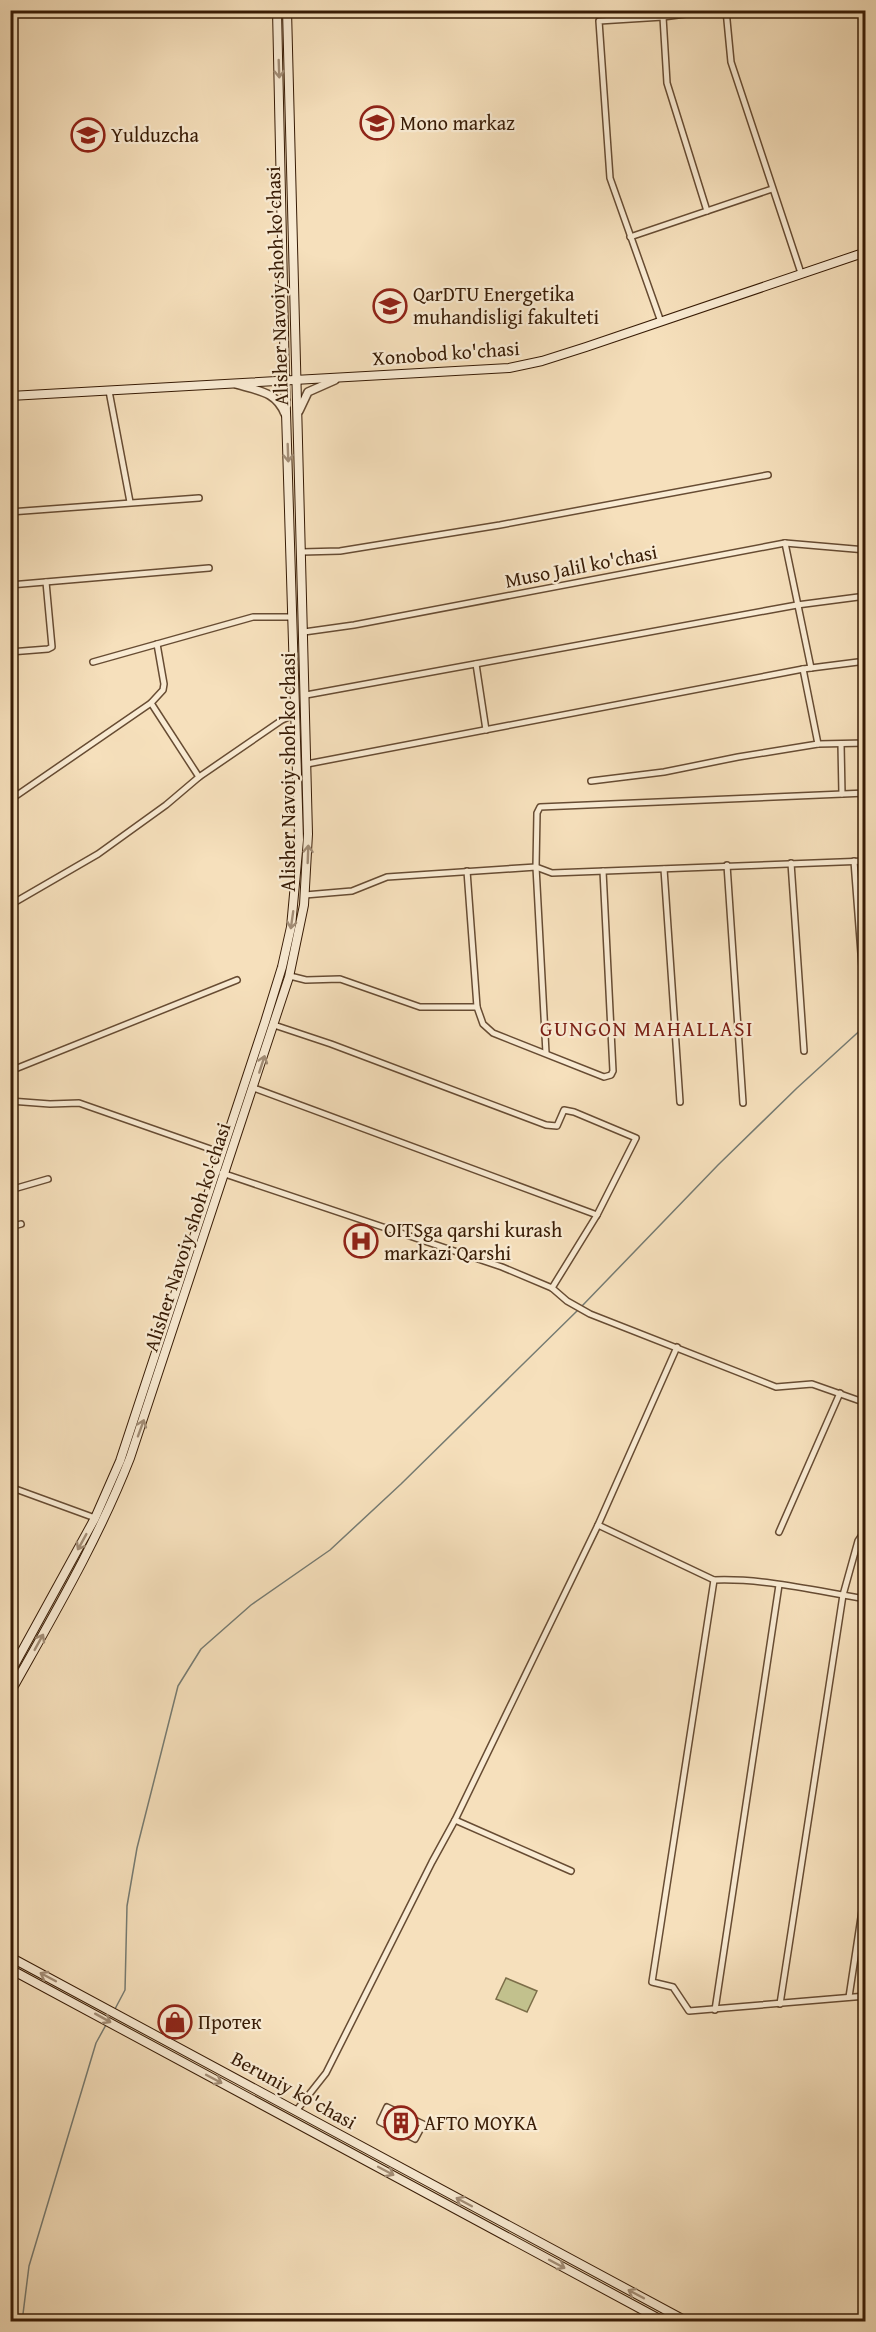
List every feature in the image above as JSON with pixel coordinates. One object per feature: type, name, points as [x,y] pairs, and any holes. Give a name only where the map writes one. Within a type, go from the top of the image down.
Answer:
[{"type":"main road","name":"Alisher Navoiy shoh ko'chasi","points":[[226,1155],[254,1088],[290,976],[300,934],[305,895],[308,834],[306,679],[296,379],[277,10]]},
{"type":"main road","name":"Alisher Navoiy shoh ko'chasi","points":[[10,1673],[95,1518],[134,1422],[226,1155],[291,927],[299,840],[285,380],[287,10]]},
{"type":"main road","name":"Xonobod ko'chasi","points":[[10,396],[509,368],[542,361],[866,252]]},
{"type":"main road","name":"Alisher Navoiy shoh ko'chasi","points":[[10,1693],[82,1562],[118,1488],[147,1410],[220,1172]]},
{"type":"main road","name":"Beruniy ko'chasi","points":[[10,1957],[688,2322]]},
{"type":"main road","name":"Beruniy ko'chasi","points":[[10,1969],[665,2322]]},
{"type":"main road","points":[[182,2061],[187,2051]]},
{"type":"main road","points":[[410,2185],[415,2175]]},
{"type":"street","points":[[661,322],[610,178],[599,21],[663,17],[716,10]]},
{"type":"street","points":[[726,10],[731,62],[801,273]]},
{"type":"street","points":[[663,17],[667,83],[707,211]]},
{"type":"street","points":[[630,237],[772,189]]},
{"type":"street","points":[[297,417],[308,392],[319,385],[344,376]]},
{"type":"street","points":[[231,383],[275,397],[281,403],[287,416]]},
{"type":"street","points":[[109,391],[130,502]]},
{"type":"street","points":[[302,552],[340,551],[489,527],[768,475]]},
{"type":"street","points":[[10,512],[199,498]]},
{"type":"street","points":[[784,543],[811,668]]},
{"type":"street","name":"Muso Jalil ko'chasi","points":[[304,632],[354,625],[784,543],[866,550]]},
{"type":"street","points":[[10,585],[208,568]]},
{"type":"street","points":[[10,652],[52,647],[46,582]]},
{"type":"street","points":[[306,695],[797,605],[866,596]]},
{"type":"street","points":[[93,662],[253,617],[292,617]]},
{"type":"street","points":[[10,800],[151,703],[163,690],[164,684],[157,644]]},
{"type":"street","points":[[307,764],[803,669],[866,661]]},
{"type":"street","points":[[476,664],[486,730]]},
{"type":"street","points":[[803,669],[818,744]]},
{"type":"street","points":[[294,679],[306,679]]},
{"type":"street","points":[[151,703],[199,777]]},
{"type":"street","points":[[10,905],[98,854],[166,805],[199,777],[282,720],[295,714]]},
{"type":"street","points":[[591,781],[664,772],[818,744],[866,742]]},
{"type":"street","points":[[841,744],[842,794]]},
{"type":"street","points":[[546,1053],[536,867],[537,813],[540,807],[866,793]]},
{"type":"street","points":[[854,861],[864,993]]},
{"type":"street","points":[[305,895],[352,891],[387,877],[467,871],[536,867],[552,873],[866,861]]},
{"type":"street","points":[[791,863],[804,1051]]},
{"type":"street","points":[[727,865],[743,1103]]},
{"type":"street","points":[[664,869],[680,1102]]},
{"type":"street","points":[[467,871],[477,1007],[483,1024],[493,1033],[604,1077],[611,1075],[614,1071],[603,871]]},
{"type":"street","points":[[290,976],[306,980],[340,979],[420,1007],[477,1007]]},
{"type":"street","points":[[10,1071],[237,980]]},
{"type":"street","points":[[274,1025],[331,1044],[546,1125],[557,1126],[564,1110],[636,1138],[597,1215],[552,1288]]},
{"type":"street","points":[[254,1088],[597,1215]]},
{"type":"street","points":[[10,1101],[50,1104],[78,1103],[226,1155]]},
{"type":"street","points":[[220,1172],[502,1267],[552,1288],[567,1301],[590,1314],[776,1387],[812,1384],[866,1403]]},
{"type":"street","points":[[10,1190],[48,1179]]},
{"type":"street","points":[[10,1227],[21,1224]]},
{"type":"street","points":[[296,2111],[326,2073],[455,1820],[598,1525],[677,1347]]},
{"type":"street","points":[[779,1532],[840,1394]]},
{"type":"street","points":[[10,1487],[95,1518]]},
{"type":"street","points":[[598,1525],[714,1580],[732,1579],[866,1599]]},
{"type":"street","points":[[780,2004],[843,1595],[858,1541],[866,1529]]},
{"type":"street","points":[[714,1580],[652,1982],[673,1987],[688,2011],[866,1996]]},
{"type":"street","points":[[715,2010],[779,1585]]},
{"type":"street","points":[[455,1820],[571,1871]]},
{"type":"street","points":[[849,1997],[866,1884]]},
{"type":"street","points":[[387,2107],[423,2124],[415,2139],[380,2122],[387,2107]]},
{"type":"shaded area","points":[[506,1978],[537,1991],[527,2012],[496,1999]]},
{"type":"waterway","points":[[582,1306],[718,1165],[866,1025]]},
{"type":"waterway","points":[[115,2009],[125,1990],[127,1906],[137,1848],[178,1686],[201,1649],[251,1605],[330,1550],[401,1484],[578,1310]]},
{"type":"waterway","points":[[22,2322],[29,2266],[96,2043],[107,2023]]},
{"type":"place","name":"Mono markaz","points":[[377,123]]},
{"type":"place","name":"Yulduzcha","points":[[88,135]]},
{"type":"place","name":"QarDTU Energetika muhandisligi fakulteti","points":[[390,306]]},
{"type":"place","name":"OITSga qarshi kurash markazi Qarshi","points":[[361,1241]]},
{"type":"place","name":"Протек","points":[[175,2022]]},
{"type":"place","name":"AFTO MOYKA","points":[[401,2123]]},
{"type":"district","name":"GUNGON MAHALLASI","points":[[647,1029]]}]
